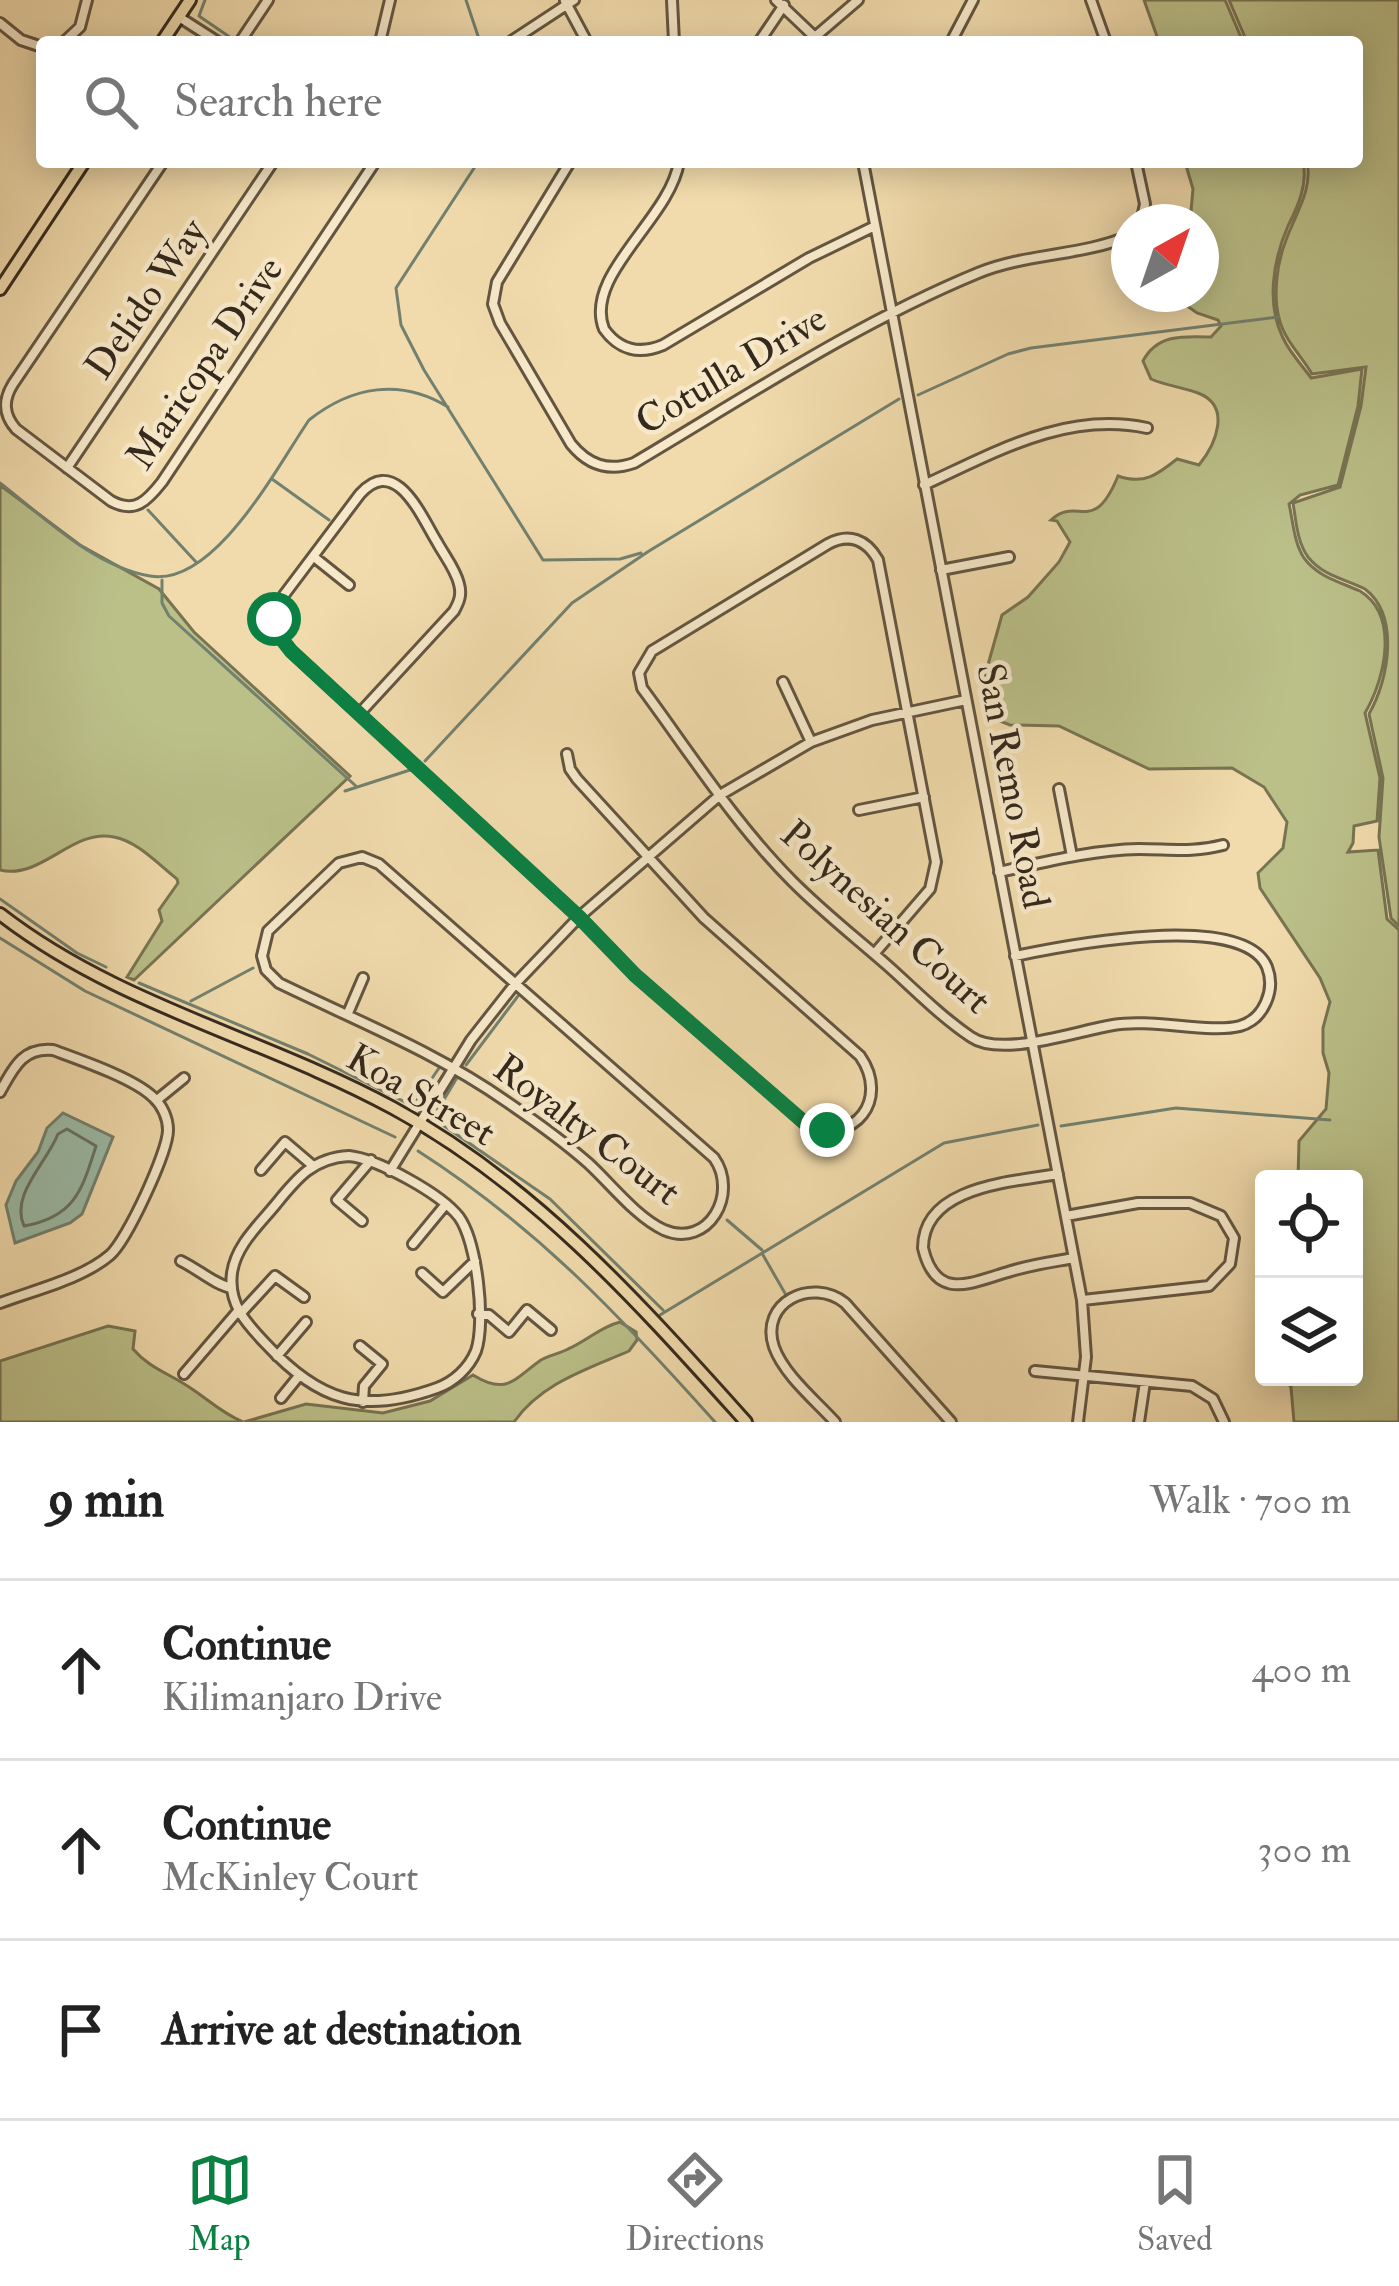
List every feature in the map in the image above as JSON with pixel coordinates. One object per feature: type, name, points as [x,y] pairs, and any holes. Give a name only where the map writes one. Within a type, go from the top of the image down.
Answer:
[{"type":"main road","points":[[166,36],[190,0]]},
{"type":"main road","points":[[0,289],[80,168]]},
{"type":"main road","name":"Koa Street","points":[[0,914],[66,960],[105,980],[316,1070],[418,1122],[500,1177],[584,1246],[746,1422]]},
{"type":"street","points":[[70,36],[84,21],[87,0]]},
{"type":"street","points":[[244,36],[268,0]]},
{"type":"street","points":[[382,36],[391,0]]},
{"type":"street","points":[[672,0],[674,36]]},
{"type":"street","points":[[821,36],[858,0]]},
{"type":"street","points":[[954,36],[973,0]]},
{"type":"street","points":[[1091,0],[1104,36]]},
{"type":"street","points":[[518,36],[568,1],[584,36]]},
{"type":"street","points":[[762,36],[780,3],[815,36]]},
{"type":"street","points":[[179,16],[209,36]]},
{"type":"street","points":[[0,23],[36,45]]},
{"type":"street","name":"Maricopa Drive","points":[[159,168],[6,397],[12,425],[116,505],[136,506],[147,500],[243,366],[371,168]]},
{"type":"street","name":"Delido Way","points":[[67,468],[269,168]]},
{"type":"street","name":"Cotulla Drive","points":[[566,168],[499,278],[494,304],[500,323],[571,444],[592,463],[617,467],[634,463],[834,342],[892,314]]},
{"type":"street","points":[[677,168],[666,200],[601,294],[599,315],[604,328],[628,349],[644,351],[663,345],[797,265],[875,226]]},
{"type":"street","name":"San Remo Road","points":[[863,168],[1082,1300],[1085,1376],[1078,1422]]},
{"type":"street","points":[[1137,168],[1144,204]]},
{"type":"street","points":[[892,314],[1003,263],[1111,240]]},
{"type":"street","points":[[924,485],[1037,433],[1121,423],[1147,428]]},
{"type":"street","points":[[359,714],[460,600],[460,586],[407,492],[388,481],[365,487],[280,602],[275,626],[291,651],[359,714],[579,917],[635,975],[806,1124],[834,1130],[857,1119],[872,1092],[872,1077],[860,1056],[704,918],[578,778],[567,754]]},
{"type":"street","name":"Polynesian Court","points":[[908,711],[878,560],[862,542],[846,538],[835,540],[669,640],[642,661],[639,673],[642,688],[720,795],[790,880],[978,1042],[999,1046],[1122,1023],[1243,1025],[1263,1007],[1270,991],[1261,957],[1245,945],[1132,936],[1015,956]]},
{"type":"street","points":[[314,557],[349,585]]},
{"type":"street","points":[[941,570],[1009,557]]},
{"type":"street","points":[[783,682],[811,742]]},
{"type":"street","points":[[390,1171],[453,1066],[515,984],[579,917],[720,795],[811,742],[908,711],[966,700]]},
{"type":"street","points":[[874,954],[935,879],[934,848],[908,711]]},
{"type":"street","points":[[1059,789],[1072,856]]},
{"type":"street","points":[[859,810],[924,797]]},
{"type":"street","points":[[999,872],[1072,856],[1139,849],[1193,853],[1223,845]]},
{"type":"street","name":"Royalty Court","points":[[351,857],[379,864],[718,1163],[725,1192],[714,1218],[688,1232],[658,1227],[561,1141],[453,1066],[348,1013],[274,980],[266,970],[262,950],[268,931],[280,917],[351,857]]},
{"type":"street","points":[[348,1013],[363,978]]},
{"type":"street","points":[[0,1093],[20,1059],[47,1048],[143,1090],[157,1100],[167,1121],[167,1139],[122,1242],[96,1264],[0,1303]]},
{"type":"street","points":[[157,1100],[184,1078]]},
{"type":"street","points":[[261,1170],[285,1142],[312,1165]]},
{"type":"street","points":[[341,1156],[371,1160],[390,1171],[446,1204],[465,1226],[475,1261],[475,1353],[454,1380],[397,1399],[363,1402],[326,1393],[298,1377],[277,1356],[239,1312],[232,1288],[234,1262],[242,1245],[312,1165],[341,1156]]},
{"type":"street","points":[[362,1221],[337,1200],[371,1160]]},
{"type":"street","points":[[1058,1174],[993,1186],[949,1203],[930,1218],[922,1248],[934,1272],[964,1286],[1074,1258]]},
{"type":"street","points":[[1066,1216],[1138,1203],[1190,1203],[1216,1212],[1234,1238],[1230,1264],[1209,1286],[1082,1300]]},
{"type":"street","points":[[412,1244],[446,1204]]},
{"type":"street","points":[[422,1274],[443,1292],[475,1261]]},
{"type":"street","points":[[181,1262],[232,1288]]},
{"type":"street","points":[[184,1374],[275,1276],[304,1298]]},
{"type":"street","points":[[836,1422],[773,1345],[774,1318],[784,1302],[802,1292],[829,1293],[845,1303],[951,1422]]},
{"type":"street","points":[[478,1314],[489,1315],[509,1332],[527,1310],[551,1330]]},
{"type":"street","points":[[277,1356],[306,1322]]},
{"type":"street","points":[[360,1346],[382,1364],[364,1386],[363,1402]]},
{"type":"street","points":[[1035,1371],[1200,1389],[1213,1399],[1223,1422]]},
{"type":"street","points":[[280,1398],[298,1377]]},
{"type":"street","points":[[1139,1422],[1144,1382]]},
{"type":"green space","points":[[1144,0],[1225,0],[1240,36],[1157,36]]},
{"type":"green space","points":[[1229,0],[1399,0],[1399,926],[1391,918],[1379,837],[1383,778],[1369,714],[1386,665],[1383,614],[1365,589],[1327,573],[1308,557],[1293,503],[1340,487],[1366,367],[1312,374],[1285,333],[1276,300],[1280,260],[1305,193],[1308,168],[1363,168],[1363,36],[1244,36]]},
{"type":"green space","points":[[1187,168],[1303,168],[1301,195],[1275,267],[1278,325],[1311,378],[1362,369],[1338,485],[1300,495],[1289,504],[1304,558],[1323,574],[1360,591],[1380,615],[1384,631],[1383,665],[1365,713],[1380,778],[1377,821],[1354,826],[1348,852],[1378,850],[1387,919],[1399,930],[1399,1422],[1294,1422],[1290,1386],[1363,1386],[1363,1170],[1298,1170],[1299,1141],[1326,1109],[1329,1073],[1323,1028],[1330,1002],[1320,978],[1260,888],[1258,873],[1283,848],[1287,822],[1264,787],[1232,768],[1149,769],[1059,726],[1010,725],[987,716],[980,693],[1002,615],[1028,597],[1070,542],[1057,521],[1051,520],[1061,513],[1085,512],[1101,505],[1118,476],[1150,477],[1177,459],[1199,465],[1211,447],[1218,416],[1209,399],[1151,379],[1143,361],[1164,341],[1211,337],[1221,326],[1218,320],[1196,312],[1219,312],[1219,204],[1192,204]]},
{"type":"green space","points":[[0,485],[80,545],[159,589],[194,632],[350,776],[134,980],[127,977],[162,921],[159,910],[177,879],[123,839],[99,836],[30,868],[0,870]]},
{"type":"green space","points":[[620,1322],[636,1332],[637,1340],[629,1351],[551,1387],[514,1422],[244,1422],[306,1404],[383,1413],[430,1401],[473,1375],[494,1384],[510,1382],[544,1358]]},
{"type":"green space","points":[[108,1326],[135,1331],[133,1349],[140,1356],[243,1422],[0,1422],[0,1361]]},
{"type":"water","points":[[63,1113],[113,1137],[82,1214],[15,1243],[6,1205],[47,1128]]},
{"type":"waterway","points":[[205,0],[199,16],[228,36]]},
{"type":"waterway","points":[[466,0],[478,36]]},
{"type":"waterway","points":[[474,168],[396,288],[401,325],[543,560],[620,559],[641,553]]},
{"type":"waterway","points":[[918,395],[1031,348],[1278,317]]},
{"type":"waterway","points":[[0,483],[109,562],[150,576],[174,574],[198,563],[221,543],[262,492],[309,420],[325,408],[359,393],[395,389],[448,407]]},
{"type":"waterway","points":[[425,761],[572,603],[899,399]]},
{"type":"waterway","points":[[272,479],[329,520]]},
{"type":"waterway","points":[[148,510],[196,562]]},
{"type":"waterway","points":[[162,580],[162,603],[169,616],[357,787]]},
{"type":"waterway","points":[[345,791],[410,770]]},
{"type":"waterway","points":[[0,899],[77,953],[106,967]]},
{"type":"waterway","points":[[0,938],[85,991],[395,1137]]},
{"type":"waterway","points":[[191,1001],[253,968]]},
{"type":"waterway","points":[[139,983],[308,1054],[413,1106],[439,1068]]},
{"type":"waterway","points":[[466,1065],[518,996]]},
{"type":"waterway","points":[[458,1076],[436,1113],[440,1123],[550,1199],[663,1310]]},
{"type":"waterway","points":[[1061,1126],[1176,1108],[1330,1120]]},
{"type":"waterway","points":[[660,1315],[944,1143],[1038,1125]]},
{"type":"waterway","points":[[418,1151],[540,1243],[646,1346],[715,1422]]},
{"type":"waterway","points":[[727,1220],[762,1250]]},
{"type":"waterway","points":[[763,1255],[786,1295]]},
{"type":"route","points":[[274,619],[277,633],[291,651],[579,917],[635,975],[806,1124],[827,1130]]}]
